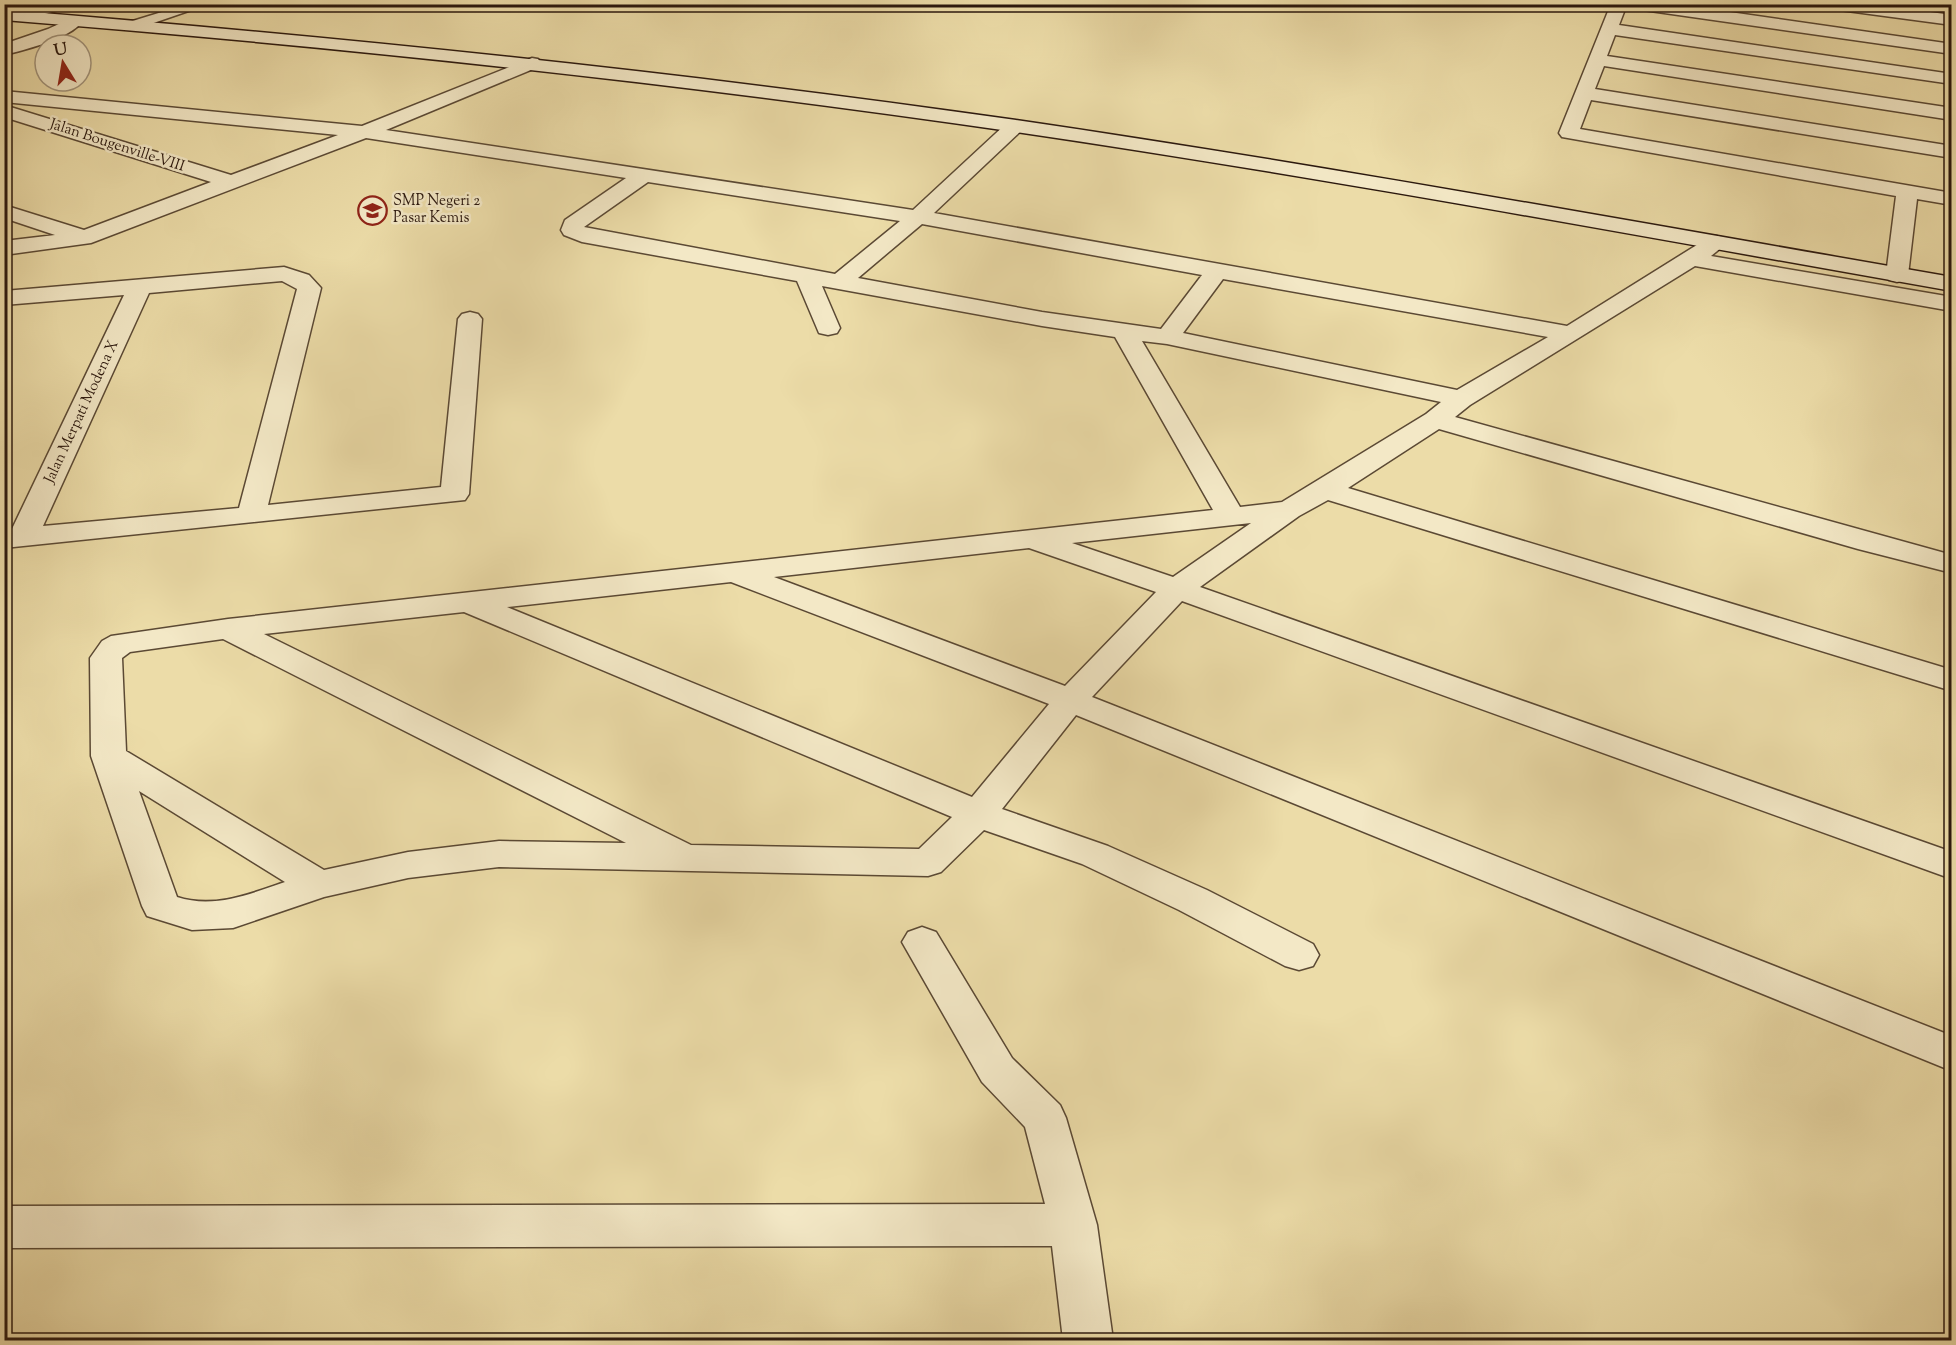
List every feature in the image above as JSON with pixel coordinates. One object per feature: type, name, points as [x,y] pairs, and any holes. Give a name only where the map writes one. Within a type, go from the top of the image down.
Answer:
[{"type":"street","points":[[23,15],[64,4]]},
{"type":"street","points":[[1619,4],[1569,133],[1952,200]]},
{"type":"street","points":[[1636,4],[1952,49]]},
{"type":"street","points":[[1832,4],[1952,20]]},
{"type":"street","points":[[1882,4],[1952,12]]},
{"type":"street","points":[[4,15],[244,34],[532,63],[1015,126],[1345,178],[1952,304]]},
{"type":"street","points":[[4,31],[54,33],[74,22]]},
{"type":"street","points":[[1609,29],[1952,79]]},
{"type":"street","points":[[4,50],[33,40]]},
{"type":"street","points":[[1597,60],[1952,114]]},
{"type":"street","points":[[4,248],[83,238],[228,181],[364,132],[532,63]]},
{"type":"street","points":[[1584,93],[1952,152]]},
{"type":"street","points":[[4,96],[364,132],[918,217],[1571,334]]},
{"type":"street","name":"Jalan Bougenville-VIII","points":[[4,111],[228,181]]},
{"type":"street","points":[[841,281],[918,217],[1015,126]]},
{"type":"street","points":[[644,176],[573,225],[572,230],[582,235],[806,274],[1042,319],[1167,337],[1461,399]]},
{"type":"street","points":[[1897,275],[1906,192]]},
{"type":"street","points":[[4,211],[83,238]]},
{"type":"street","points":[[1289,510],[228,629],[122,643],[108,653],[106,658],[110,756],[161,906],[192,916],[233,914],[319,885],[408,865],[499,854],[928,863],[978,814],[1070,700],[1178,589],[1289,510],[1325,490],[1435,420],[1461,399],[1704,251],[1952,284]]},
{"type":"street","points":[[1167,337],[1217,271]]},
{"type":"street","points":[[4,298],[284,274],[301,279],[309,288],[251,515]]},
{"type":"street","points":[[806,274],[828,328]]},
{"type":"street","name":"Jalan Merpati Modena X","points":[[14,538],[140,286]]},
{"type":"street","points":[[14,538],[455,494],[470,320]]},
{"type":"street","points":[[1124,331],[1231,516]]},
{"type":"street","points":[[1435,420],[1869,543],[1952,564]]},
{"type":"street","points":[[1325,490],[1952,681]]},
{"type":"street","points":[[1029,538],[1178,589],[1952,866]]},
{"type":"street","points":[[734,573],[1070,700],[1952,1054]]},
{"type":"street","points":[[469,603],[978,814],[1095,855],[1193,900],[1299,955]]},
{"type":"street","points":[[228,629],[685,858]]},
{"type":"street","points":[[110,756],[319,885]]},
{"type":"street","points":[[922,942],[997,1070],[1044,1118],[1073,1225],[1088,1341]]},
{"type":"street","points":[[4,1227],[1073,1225]]},
{"type":"lane","points":[[131,26],[203,4]]},
{"type":"place","name":"SMP Negeri 2 Pasar Kemis","points":[[372,210]]}]
